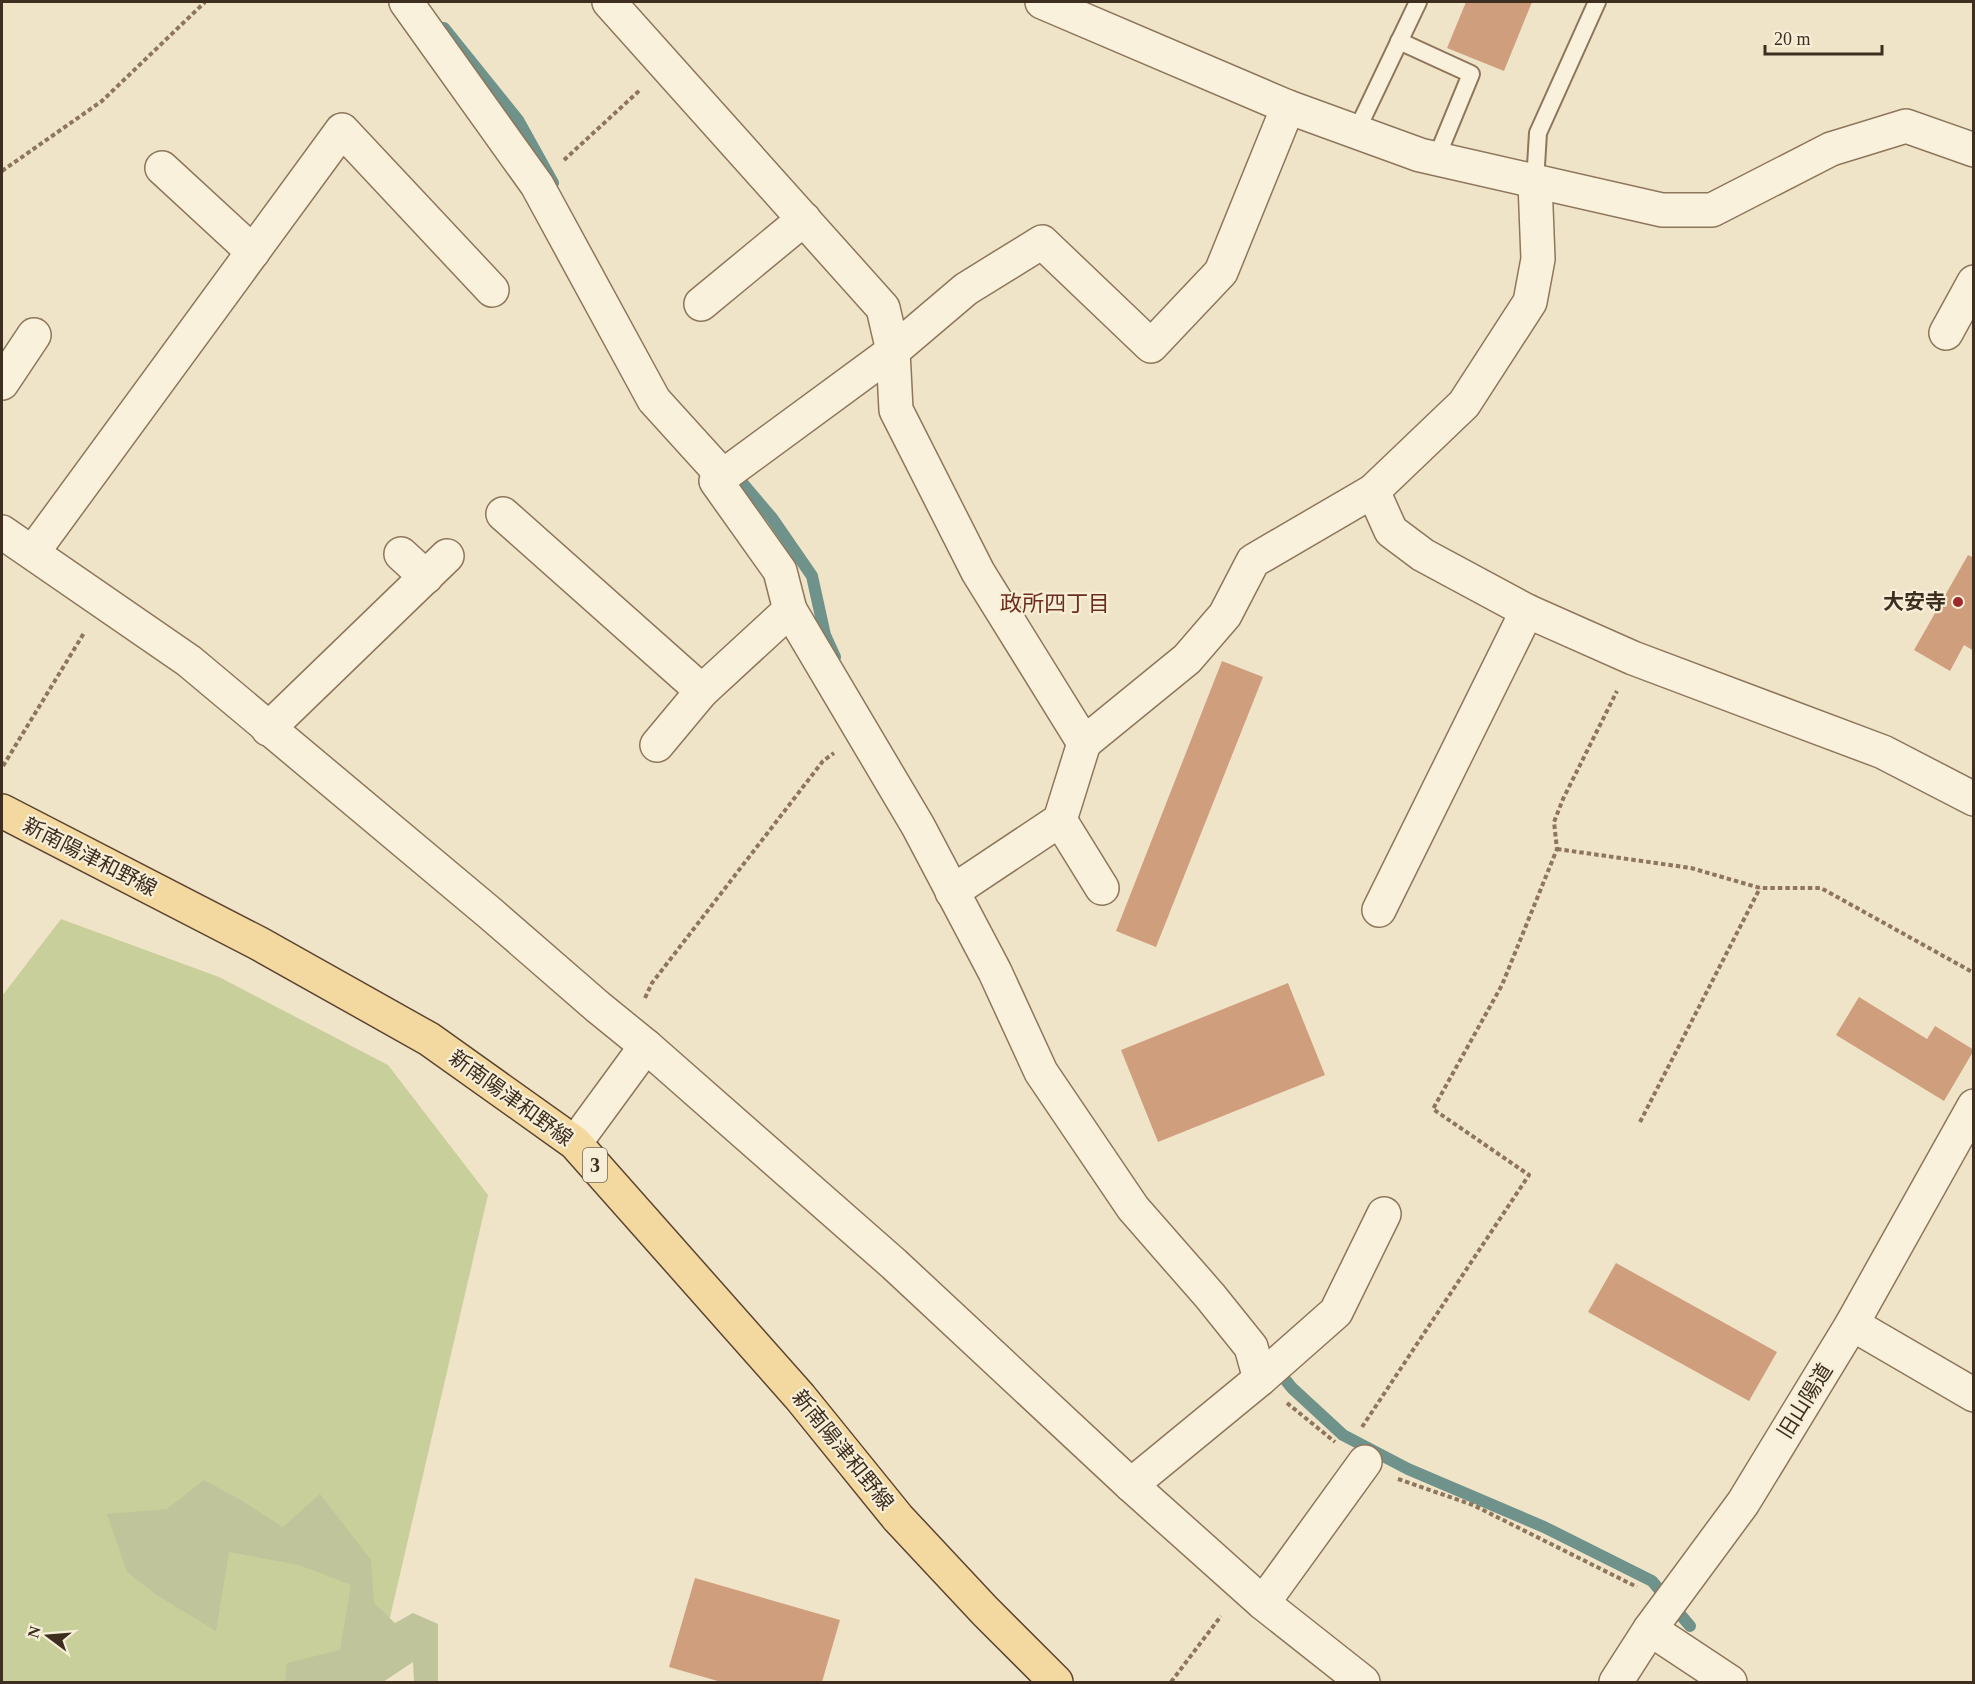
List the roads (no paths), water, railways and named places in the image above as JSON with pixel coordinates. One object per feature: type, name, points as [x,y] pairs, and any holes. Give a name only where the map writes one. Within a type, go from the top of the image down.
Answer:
[{"type":"main road","name":"新南陽津和野線","points":[[2,811],[258,943],[429,1039],[575,1143],[800,1396],[898,1518],[1056,1683]]},
{"type":"street","points":[[406,2],[537,185],[654,400],[723,476]]},
{"type":"street","points":[[609,2],[883,308],[893,351],[896,410],[978,572],[1084,743]]},
{"type":"street","points":[[1042,2],[1288,107],[1420,155],[1662,210],[1712,210],[1831,149],[1906,126],[1974,150]]},
{"type":"street","points":[[1260,1379],[1251,1347],[1133,1208],[1041,1072],[995,972],[918,826],[790,610],[780,571],[716,481],[893,351],[966,289],[1042,242],[1151,346],[1221,272],[1288,107]]},
{"type":"street","points":[[33,552],[342,130],[492,290]]},
{"type":"street","points":[[162,168],[253,252]]},
{"type":"street","points":[[952,892],[1060,820],[1084,743],[1187,659],[1225,615],[1253,561],[1373,491],[1464,404],[1530,302],[1539,260],[1536,182]]},
{"type":"street","points":[[701,304],[804,219]]},
{"type":"street","points":[[1946,333],[1974,282]]},
{"type":"street","points":[[2,384],[34,335]]},
{"type":"street","points":[[1373,491],[1391,531],[1423,555],[1527,611],[1633,658],[1883,752],[1974,799]]},
{"type":"street","points":[[503,514],[702,691]]},
{"type":"street","points":[[2,532],[189,661],[491,914],[637,1038],[894,1264],[1131,1485],[1253,1594],[1363,1683]]},
{"type":"street","points":[[268,729],[437,566],[401,554]]},
{"type":"street","points":[[657,745],[702,691],[790,610]]},
{"type":"street","points":[[1379,910],[1527,611]]},
{"type":"street","points":[[1060,820],[1102,888]]},
{"type":"street","points":[[575,1143],[637,1038]]},
{"type":"street","name":"旧山陽道","points":[[1616,1683],[1650,1629],[1743,1503],[1852,1324],[1974,1106]]},
{"type":"street","points":[[1131,1485],[1260,1379],[1336,1312],[1384,1214]]},
{"type":"street","points":[[1852,1324],[1974,1395]]},
{"type":"street","points":[[1253,1594],[1355,1456]]},
{"type":"street","points":[[1650,1629],[1730,1683]]},
{"type":"lane","points":[[1356,132],[1418,2]]},
{"type":"lane","points":[[1536,182],[1538,133],[1597,2]]},
{"type":"lane","points":[[1400,41],[1471,74],[1436,159]]},
{"type":"waterway","points":[[444,28],[518,120],[553,183]]},
{"type":"waterway","points":[[732,471],[772,518],[812,576],[825,635],[835,657]]},
{"type":"waterway","points":[[1275,1367],[1292,1388],[1343,1435],[1408,1469],[1544,1527],[1652,1581],[1690,1626]]},
{"type":"place","name":"大安寺","points":[[1958,602]]},
{"type":"district","name":"政所四丁目","points":[[1055,603]]}]
